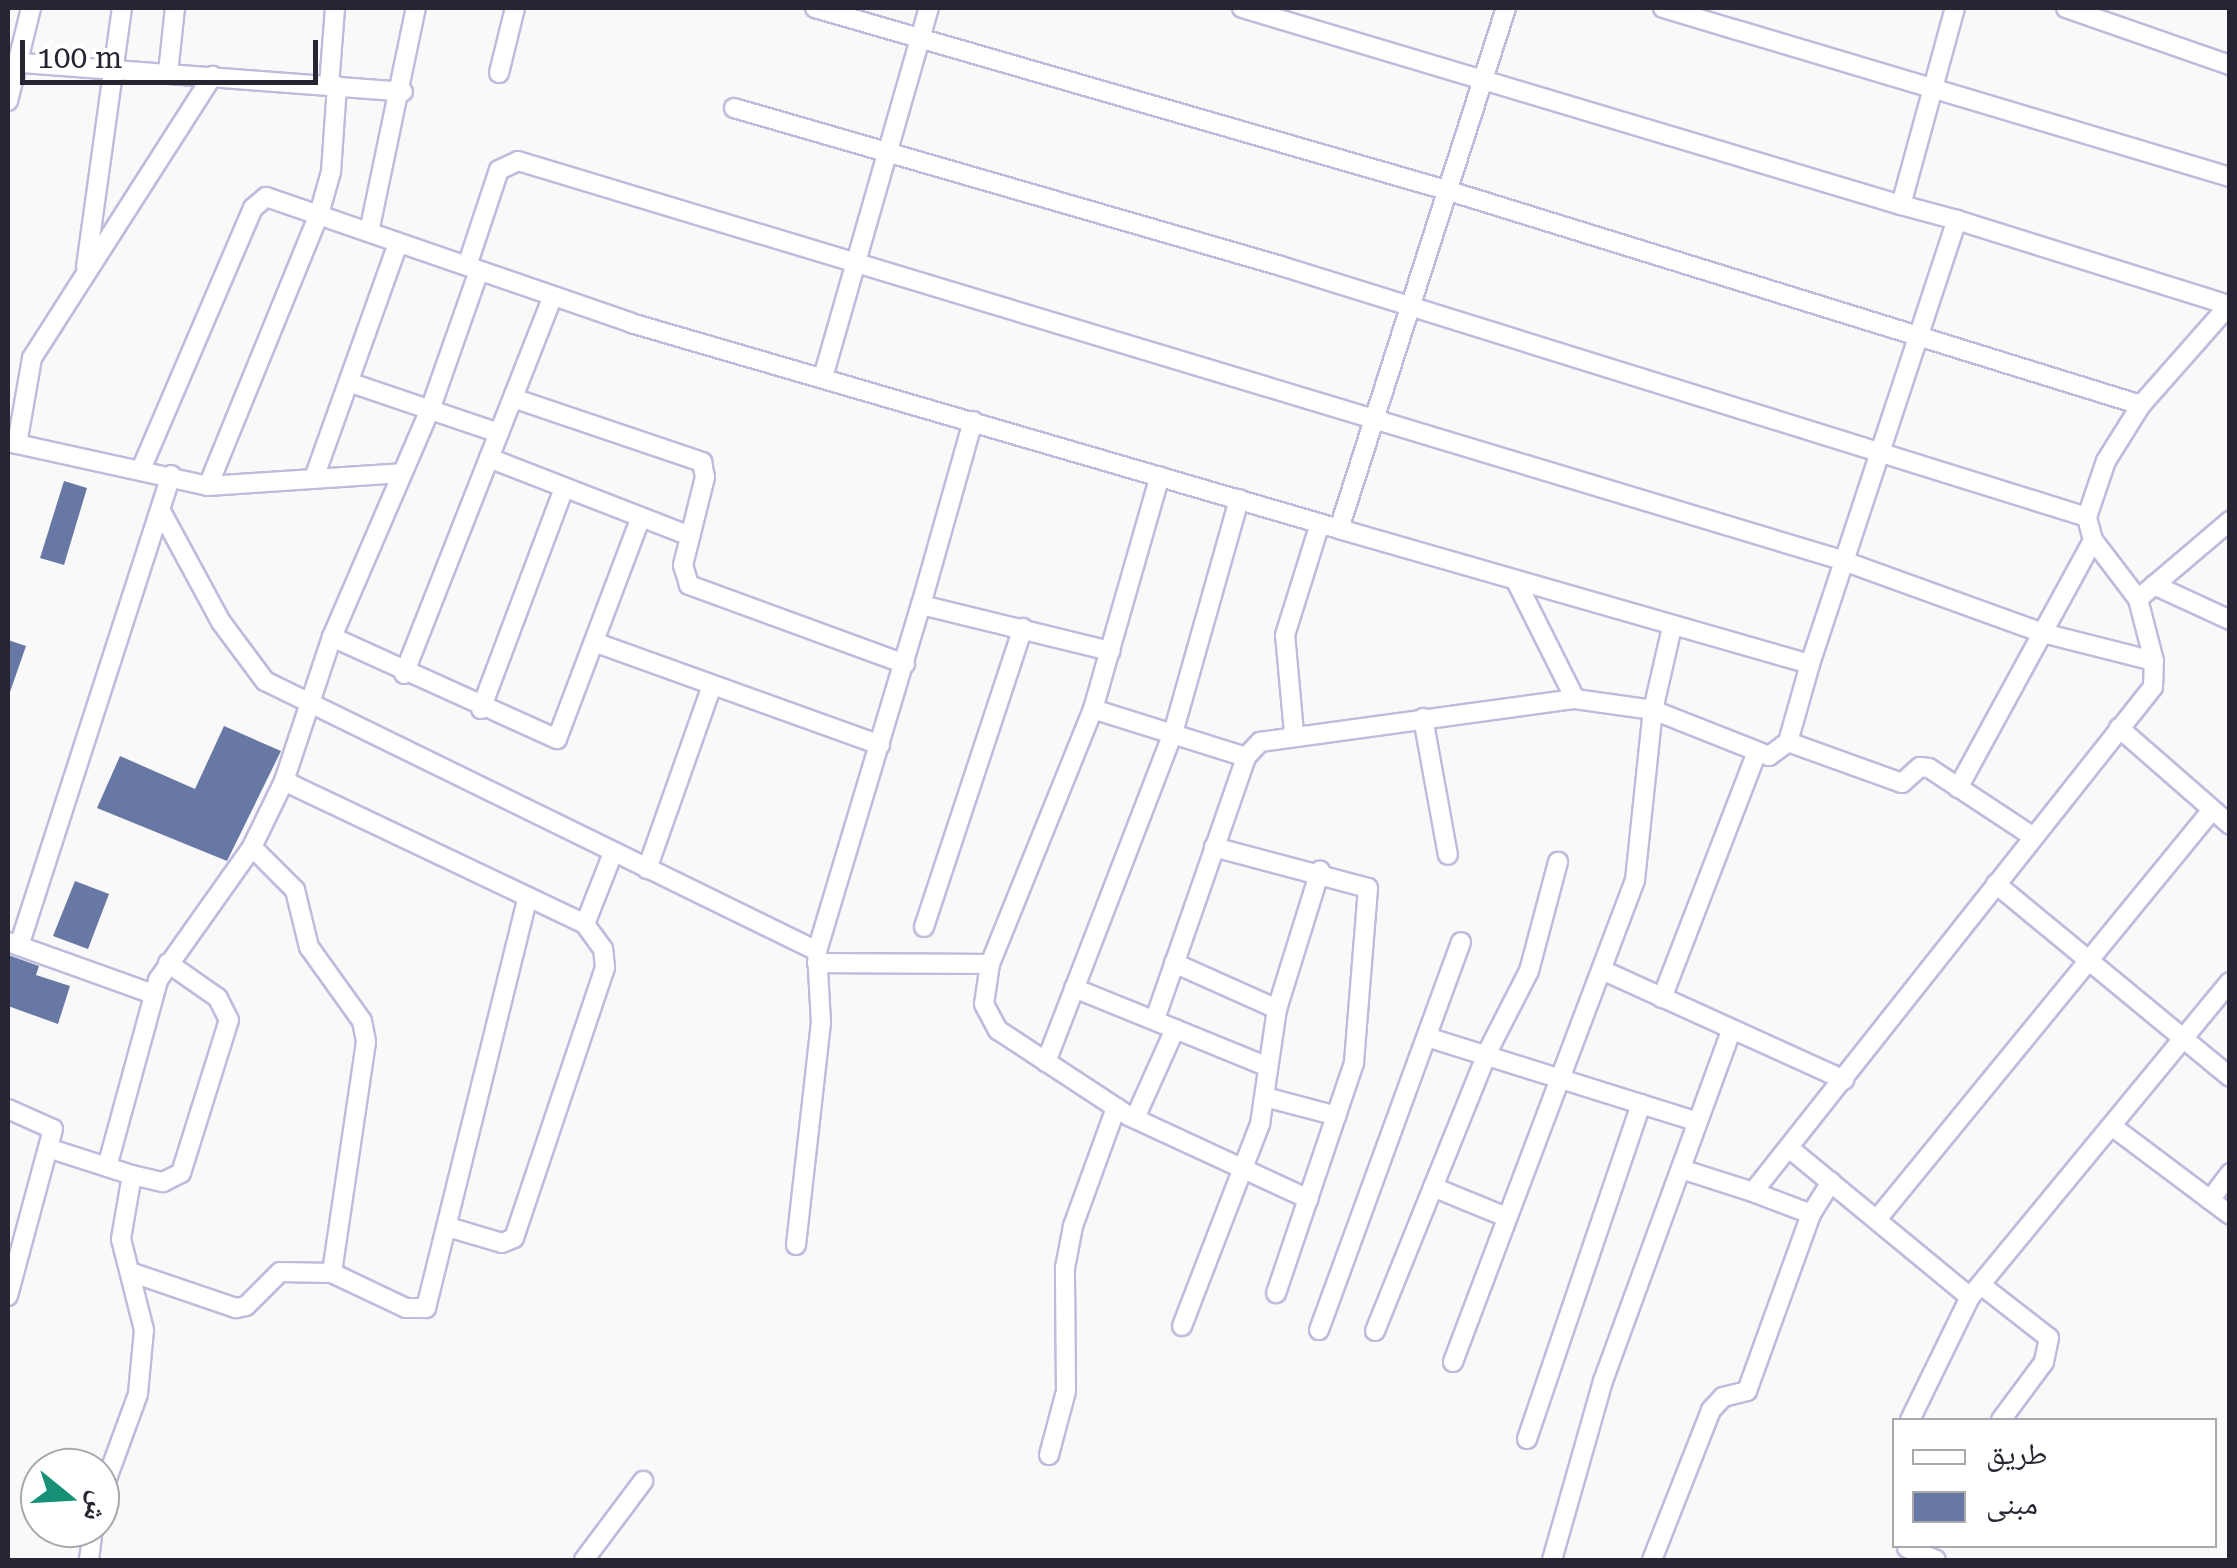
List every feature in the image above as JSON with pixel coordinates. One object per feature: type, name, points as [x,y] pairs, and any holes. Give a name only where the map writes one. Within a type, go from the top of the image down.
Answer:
[{"type":"street","points":[[8,101],[13,63],[30,8]]},
{"type":"street","points":[[85,272],[122,8]]},
{"type":"street","points":[[168,73],[176,8]]},
{"type":"street","points":[[208,486],[320,214],[331,172],[335,8]]},
{"type":"street","points":[[369,232],[402,92],[416,8]]},
{"type":"street","points":[[499,73],[515,8]]},
{"type":"street","points":[[815,8],[1446,190],[2141,405]]},
{"type":"street","points":[[823,376],[929,8]]},
{"type":"street","points":[[1242,8],[1957,220],[2229,305],[2141,405],[2106,461],[2087,517],[2093,540],[2138,599],[2154,660],[2153,687],[1754,1192]]},
{"type":"street","points":[[1340,529],[1478,81],[1506,8]]},
{"type":"street","points":[[1663,8],[2230,177]]},
{"type":"street","points":[[1901,205],[1955,8]]},
{"type":"street","points":[[2066,8],[2230,65]]},
{"type":"street","points":[[13,63],[402,92]]},
{"type":"street","points":[[212,76],[28,368],[12,443],[142,468],[208,486],[402,473]]},
{"type":"street","points":[[734,108],[891,149],[1410,305],[2087,517]]},
{"type":"street","points":[[107,1167],[153,994],[168,963],[252,847],[284,780],[332,637],[430,408],[499,170],[509,160],[1841,560],[2042,633],[2154,660]]},
{"type":"street","points":[[142,468],[256,201],[266,197],[553,296],[1516,582],[1810,664]]},
{"type":"street","points":[[1155,1019],[1246,757],[1260,742],[1294,733],[1576,698],[1653,710],[1757,752],[1778,755],[1788,742],[1841,560],[1957,220]]},
{"type":"street","points":[[314,478],[351,383],[398,242]]},
{"type":"street","points":[[404,674],[553,296]]},
{"type":"street","points":[[351,383],[499,433]]},
{"type":"street","points":[[513,398],[702,462],[706,477],[682,572],[689,584],[905,664]]},
{"type":"street","points":[[796,1245],[820,1035],[817,956],[973,421]]},
{"type":"street","points":[[489,458],[690,536]]},
{"type":"street","points":[[153,994],[13,944],[162,513],[171,475]]},
{"type":"street","points":[[1160,476],[1093,709],[1036,864],[990,964],[989,1018],[1116,1108],[1309,1198]]},
{"type":"street","points":[[481,709],[564,488]]},
{"type":"street","points":[[1046,1062],[1173,733],[1240,499]]},
{"type":"street","points":[[162,513],[241,654],[265,682],[307,705],[817,956],[990,964]]},
{"type":"street","points":[[332,637],[481,709],[557,739],[641,517]]},
{"type":"street","points":[[2138,599],[2230,521]]},
{"type":"street","points":[[1294,733],[1286,635],[1320,523]]},
{"type":"street","points":[[1958,788],[2093,540]]},
{"type":"street","points":[[1516,582],[1576,698]]},
{"type":"street","points":[[2154,585],[2230,620]]},
{"type":"street","points":[[921,605],[1110,651]]},
{"type":"street","points":[[1453,1362],[1635,880],[1653,710],[1672,627]]},
{"type":"street","points":[[924,926],[1023,628]]},
{"type":"street","points":[[594,642],[880,745]]},
{"type":"street","points":[[647,869],[712,685]]},
{"type":"street","points":[[1093,709],[1246,757]]},
{"type":"street","points":[[1423,718],[1448,855]]},
{"type":"street","points":[[2118,728],[2230,825]]},
{"type":"street","points":[[1788,742],[1902,783],[1924,767],[2032,836]]},
{"type":"street","points":[[1662,998],[1757,752]]},
{"type":"street","points":[[284,780],[585,924],[603,949],[605,967],[514,1238],[502,1243],[448,1228]]},
{"type":"street","points":[[1878,1218],[2090,964],[2212,810]]},
{"type":"street","points":[[252,847],[296,890],[309,947],[362,1021],[366,1042],[332,1273]]},
{"type":"street","points":[[1214,847],[1320,871],[1368,888],[1360,1035],[1337,1116],[1276,1293]]},
{"type":"street","points":[[585,924],[613,853]]},
{"type":"street","points":[[1375,1331],[1488,1051],[1529,970],[1558,862]]},
{"type":"street","points":[[1182,1326],[1242,1168],[1264,1097],[1277,1009],[1320,871]]},
{"type":"street","points":[[1996,884],[2230,1077]]},
{"type":"street","points":[[133,1272],[236,1308],[246,1306],[280,1272],[332,1273],[406,1308],[426,1308],[527,899]]},
{"type":"street","points":[[1319,1330],[1461,942]]},
{"type":"street","points":[[50,1150],[164,1182],[181,1173],[229,1020],[218,998],[168,963]]},
{"type":"street","points":[[1174,964],[1277,1009]]},
{"type":"street","points":[[1602,970],[1844,1080]]},
{"type":"street","points":[[1911,1418],[1975,1291],[2230,982]]},
{"type":"street","points":[[1074,988],[1268,1066]]},
{"type":"street","points":[[1136,1118],[1175,1029]]},
{"type":"street","points":[[1552,1560],[1602,1381],[1731,1030]]},
{"type":"street","points":[[1427,1036],[1488,1051],[1562,1080],[1696,1120]]},
{"type":"street","points":[[1264,1097],[1337,1116]]},
{"type":"street","points":[[1527,1439],[1642,1104]]},
{"type":"street","points":[[1049,1455],[1066,1390],[1070,1240],[1116,1108]]},
{"type":"street","points":[[8,1109],[53,1129],[8,1296]]},
{"type":"street","points":[[2113,1127],[2230,1215]]},
{"type":"street","points":[[1789,1148],[1975,1291],[2048,1338],[2044,1362],[2002,1418]]},
{"type":"street","points":[[1682,1169],[1811,1214]]},
{"type":"street","points":[[2210,1200],[2230,1173]]},
{"type":"street","points":[[118,1448],[138,1394],[144,1330],[122,1238],[132,1176]]},
{"type":"street","points":[[1652,1560],[1711,1410],[1723,1396],[1747,1391],[1811,1214],[1830,1182]]},
{"type":"street","points":[[1433,1187],[1506,1217]]},
{"type":"street","points":[[584,1560],[643,1481]]},
{"type":"street","points":[[1904,1551],[1936,1560]]},
{"type":"building","points":[[64,481],[87,488],[64,565],[40,558]]},
{"type":"building","points":[[8,640],[26,646],[10,692],[8,691]]},
{"type":"building","points":[[224,726],[281,751],[227,861],[97,808],[120,756],[195,789]]},
{"type":"building","points":[[75,881],[109,894],[88,949],[53,936]]},
{"type":"building","points":[[8,955],[39,966],[36,975],[70,986],[58,1024],[8,1006]]}]
